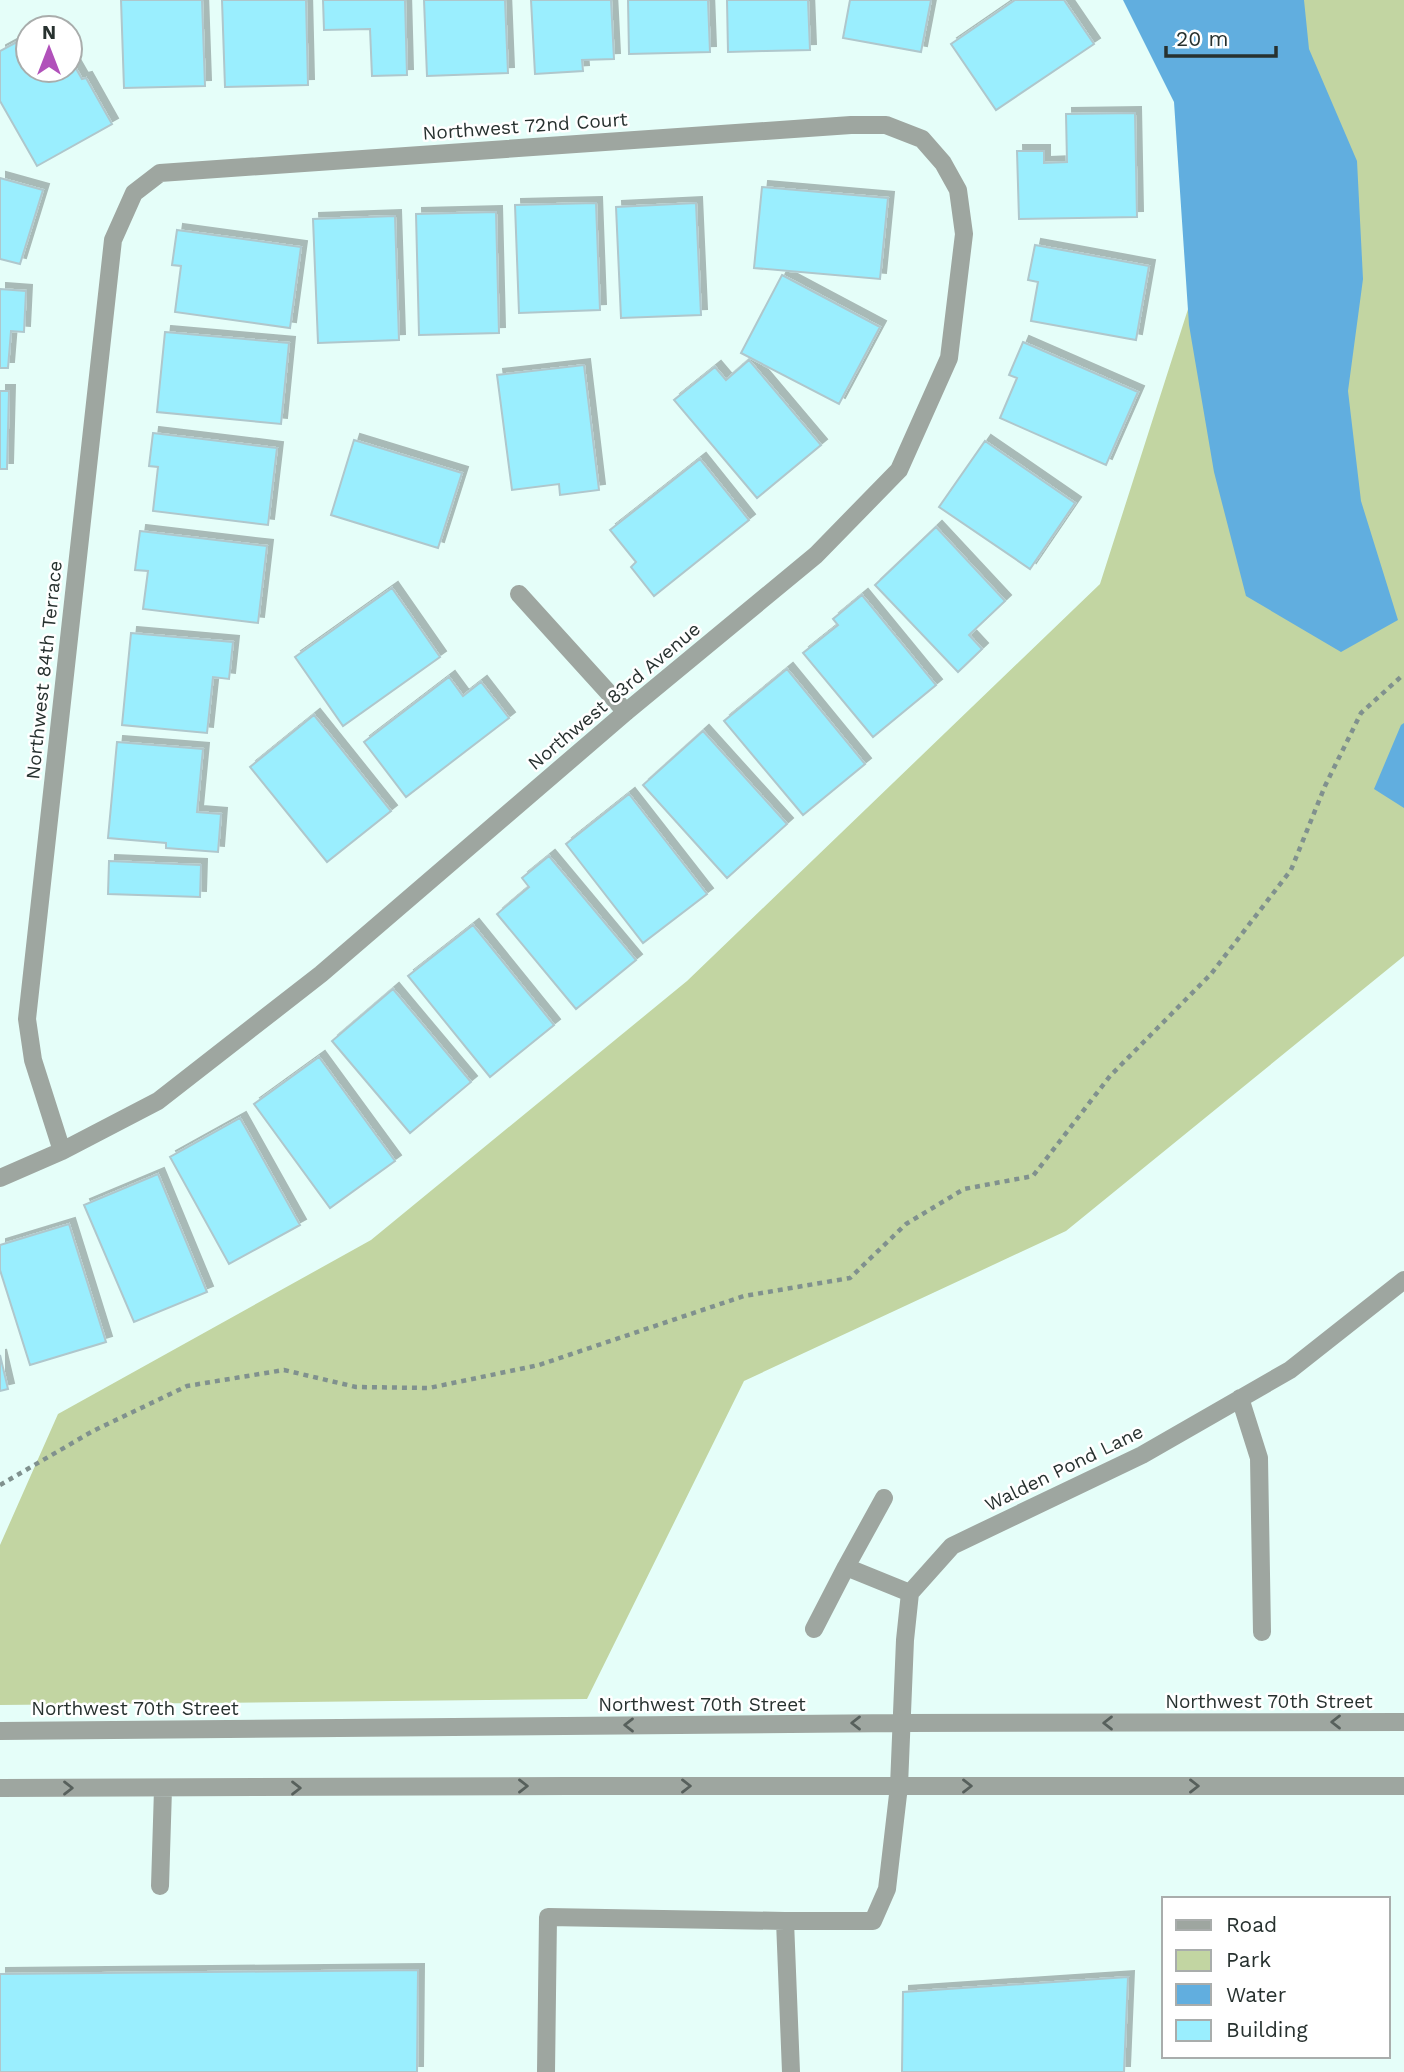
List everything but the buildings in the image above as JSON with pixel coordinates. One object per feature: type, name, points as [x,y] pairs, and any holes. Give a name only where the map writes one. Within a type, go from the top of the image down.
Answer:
[{"type":"street","name":"Northwest 72nd Court","points":[[134,193],[160,173],[810,128],[886,125],[922,139]]},
{"type":"street","name":"Northwest 83rd Avenue","points":[[0,1178],[62,1151],[158,1101],[321,974],[626,712],[816,555],[899,470],[949,358],[964,234],[958,190],[943,163],[922,139]]},
{"type":"street","name":"Northwest 84th Terrace","points":[[62,1151],[33,1060],[27,1018],[113,240],[134,193]]},
{"type":"street","points":[[519,594],[626,712]]},
{"type":"street","name":"Walden Pond Lane","points":[[910,1593],[952,1546],[1142,1455],[1290,1370],[1404,1280]]},
{"type":"street","points":[[1240,1398],[1259,1458],[1262,1632]]},
{"type":"street","points":[[814,1629],[884,1498]]},
{"type":"street","points":[[546,2072],[548,1917],[873,1921],[887,1889],[899,1786],[905,1640],[910,1593],[846,1567]]},
{"type":"street","name":"Northwest 70th Street","points":[[0,1731],[901,1723],[1404,1722]]},
{"type":"street","points":[[0,1788],[1404,1786]]},
{"type":"street","points":[[160,1886],[163,1789]]},
{"type":"street","points":[[785,1921],[791,2072]]},
{"type":"path","points":[[0,1485],[93,1432],[187,1385],[284,1370],[356,1387],[429,1388],[539,1365],[744,1296],[850,1278],[906,1224],[964,1189],[1033,1176],[1110,1076],[1211,974],[1292,870],[1325,786],[1360,713],[1404,674]]},
{"type":"green space","points":[[1287,0],[1404,0],[1404,956],[1066,1231],[744,1381],[587,1699],[0,1705],[0,1545],[58,1414],[371,1240],[687,981],[1100,584]]},
{"type":"water","points":[[1123,0],[1304,0],[1309,49],[1357,161],[1363,279],[1348,391],[1361,501],[1398,620],[1341,652],[1246,596],[1214,472],[1189,325],[1174,102]]},
{"type":"water","points":[[1404,723],[1404,808],[1374,789]]}]
